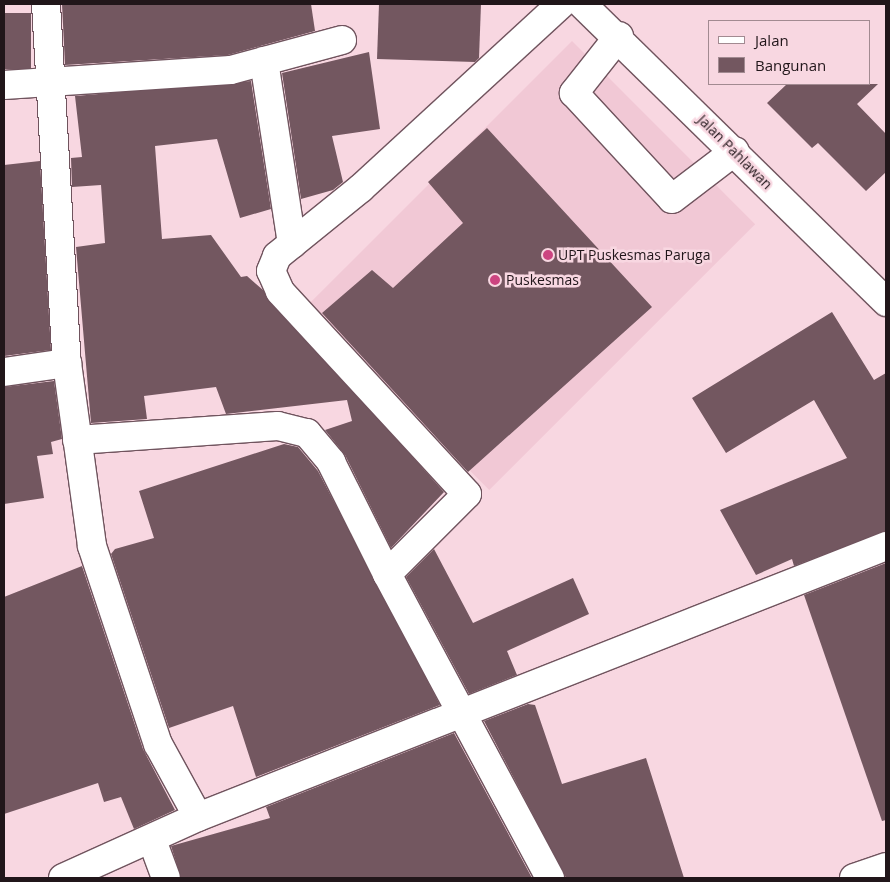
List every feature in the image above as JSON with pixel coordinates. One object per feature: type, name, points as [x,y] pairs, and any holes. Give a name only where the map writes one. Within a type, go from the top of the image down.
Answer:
[{"type":"street","points":[[46,4],[67,363],[92,546],[107,600],[158,744],[198,817]]},
{"type":"street","points":[[388,574],[467,494],[280,291],[271,271],[277,256],[361,188],[561,4]]},
{"type":"street","name":"Jalan Pahlawan","points":[[582,4],[619,36],[886,302]]},
{"type":"street","points":[[619,36],[574,93],[672,198],[735,151]]},
{"type":"street","points":[[4,85],[231,70],[342,40]]},
{"type":"street","points":[[264,61],[292,244]]},
{"type":"street","points":[[4,372],[67,363]]},
{"type":"street","points":[[77,440],[278,426],[307,433],[331,462],[388,574],[550,878]]},
{"type":"street","points":[[63,878],[152,840],[198,817],[886,546]]},
{"type":"street","points":[[152,840],[166,878]]},
{"type":"shaded area","points":[[572,41],[755,224],[489,490],[306,307]]},
{"type":"building","points":[[62,4],[311,4],[315,31],[228,55],[65,65]]},
{"type":"building","points":[[379,4],[481,4],[479,58],[475,62],[377,59]]},
{"type":"building","points":[[4,13],[31,13],[31,69],[4,69]]},
{"type":"building","points":[[369,52],[380,129],[332,136],[343,182],[333,190],[301,199],[282,73]]},
{"type":"building","points":[[251,81],[271,209],[240,218],[217,139],[155,146],[162,239],[211,235],[241,277],[247,276],[263,290],[444,492],[391,548],[345,455],[325,430],[352,421],[347,400],[226,414],[216,387],[144,396],[147,419],[91,423],[76,247],[105,243],[101,185],[72,187],[71,158],[82,157],[75,96]]},
{"type":"building","points":[[878,84],[857,104],[886,134],[886,172],[866,191],[818,143],[812,148],[767,103],[786,85]]},
{"type":"building","name":"UPT Puskesmas Paruga","points":[[487,128],[652,307],[468,472],[322,313],[372,270],[393,288],[463,223],[428,182]]},
{"type":"building","points":[[40,161],[51,350],[4,356],[4,165]]},
{"type":"building","points":[[832,312],[874,380],[886,373],[886,531],[794,566],[792,559],[756,575],[720,510],[847,458],[814,400],[726,453],[692,398]]},
{"type":"building","points":[[54,381],[62,439],[51,442],[53,454],[37,456],[44,498],[4,504],[4,387]]},
{"type":"building","points":[[284,444],[298,447],[318,471],[440,705],[256,777],[233,706],[169,728],[111,554],[115,549],[154,538],[139,491]]},
{"type":"building","points":[[434,549],[473,623],[573,578],[589,614],[507,651],[517,675],[469,694],[406,577]]},
{"type":"building","points":[[886,563],[886,820],[882,821],[804,595]]},
{"type":"building","points":[[82,566],[143,749],[175,810],[134,829],[121,797],[104,802],[98,783],[4,814],[4,597]]},
{"type":"building","points":[[528,704],[535,705],[562,784],[646,758],[684,878],[566,878],[484,721]]},
{"type":"building","points":[[454,733],[532,878],[181,878],[171,846],[270,818],[266,807]]},
{"type":"place","name":"UPT Puskesmas Paruga","points":[[548,255]]},
{"type":"place","name":"Puskesmas","points":[[495,280]]}]
